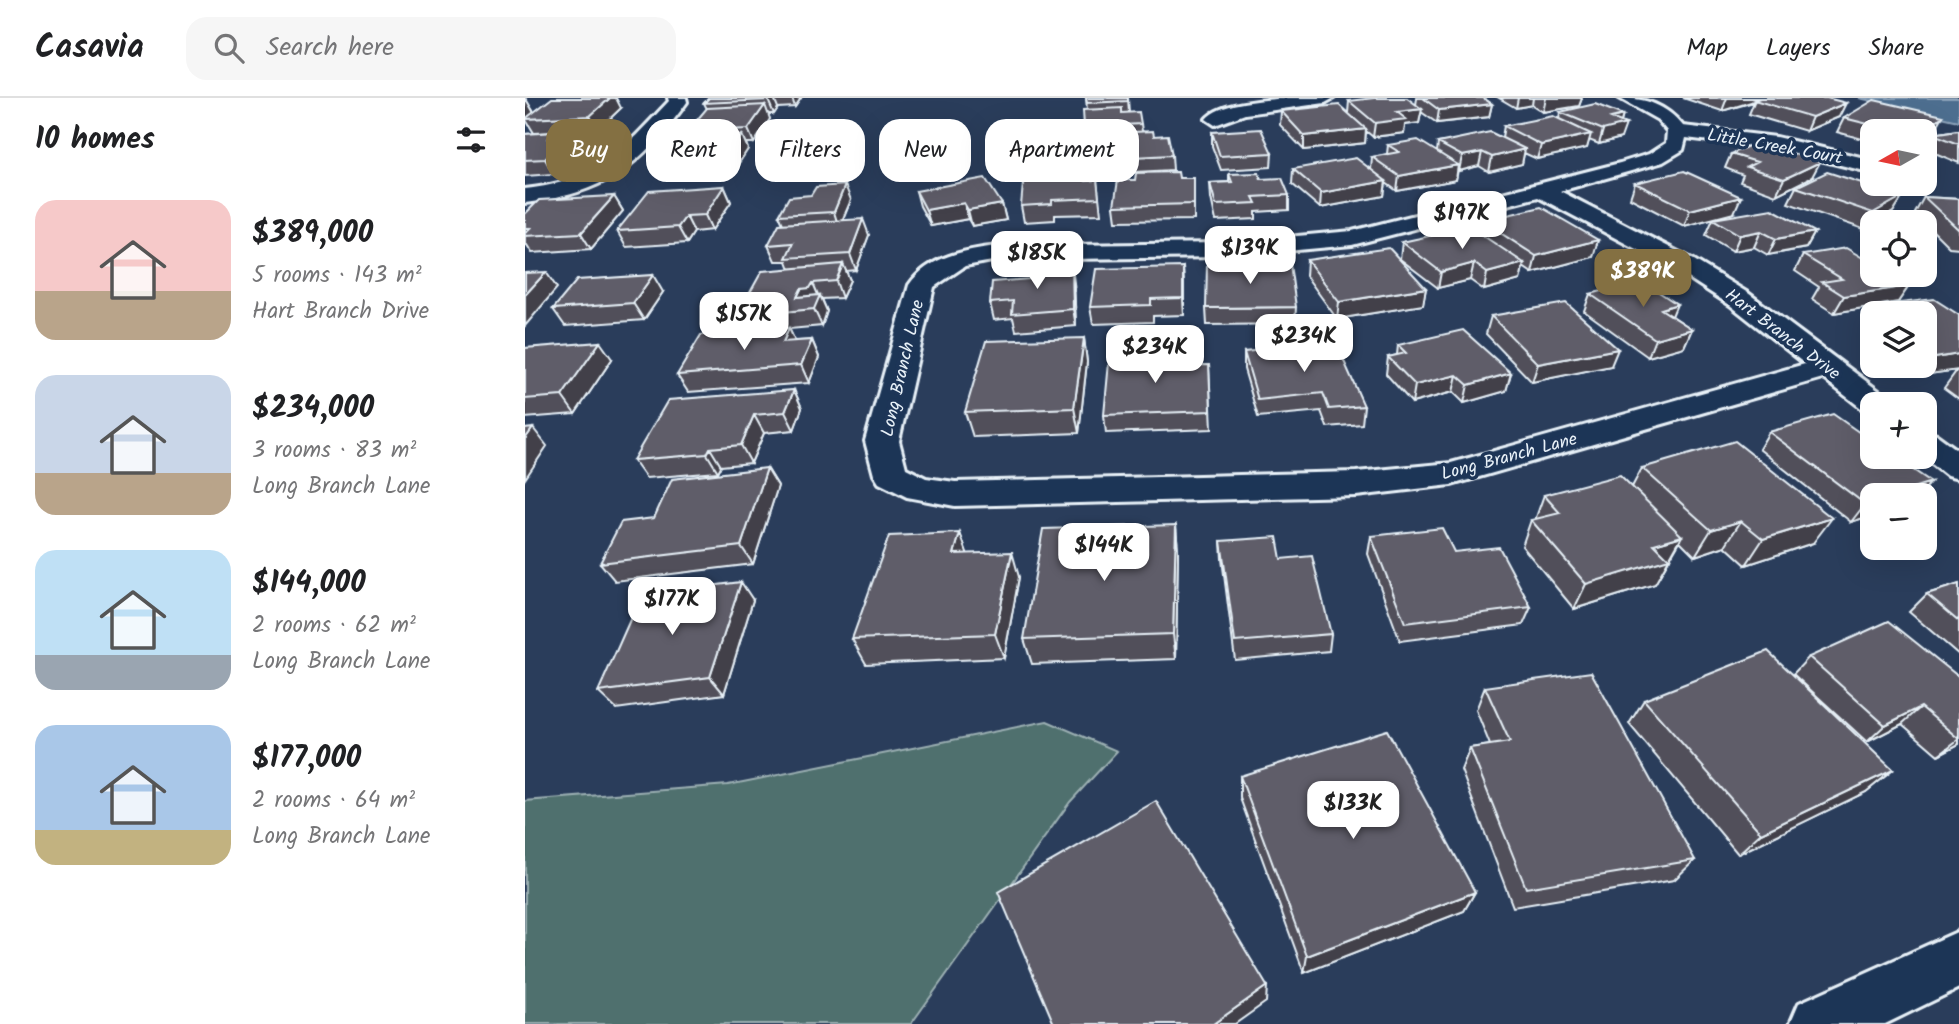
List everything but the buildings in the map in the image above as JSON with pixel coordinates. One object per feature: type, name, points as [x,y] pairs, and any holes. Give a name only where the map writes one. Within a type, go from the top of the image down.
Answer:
[{"type":"street","points":[[525,197],[572,190],[615,169],[678,102],[677,98]]},
{"type":"street","points":[[1215,119],[1241,109],[1325,98]]},
{"type":"street","points":[[1628,98],[1664,116],[1677,131]]},
{"type":"street","name":"Little Creek Court","points":[[1677,131],[1752,138],[1860,163]]},
{"type":"street","name":"Long Branch Lane","points":[[1677,131],[1676,146],[1656,158],[1352,237],[1299,245],[1222,250],[998,253],[967,256],[940,266],[922,285],[882,441],[891,475],[919,489],[955,494],[1356,484],[1451,474],[1828,367]]},
{"type":"street","name":"Hart Branch Drive","points":[[1538,188],[1685,265],[1739,299],[1860,392]]},
{"type":"street","points":[[1937,451],[1959,468]]},
{"type":"street","points":[[1821,1024],[1959,959]]},
{"type":"green space","points":[[1047,721],[1117,751],[1070,802],[911,1024],[525,1024],[525,801],[728,785]]},
{"type":"water","points":[[1859,98],[1959,98],[1959,121]]}]
